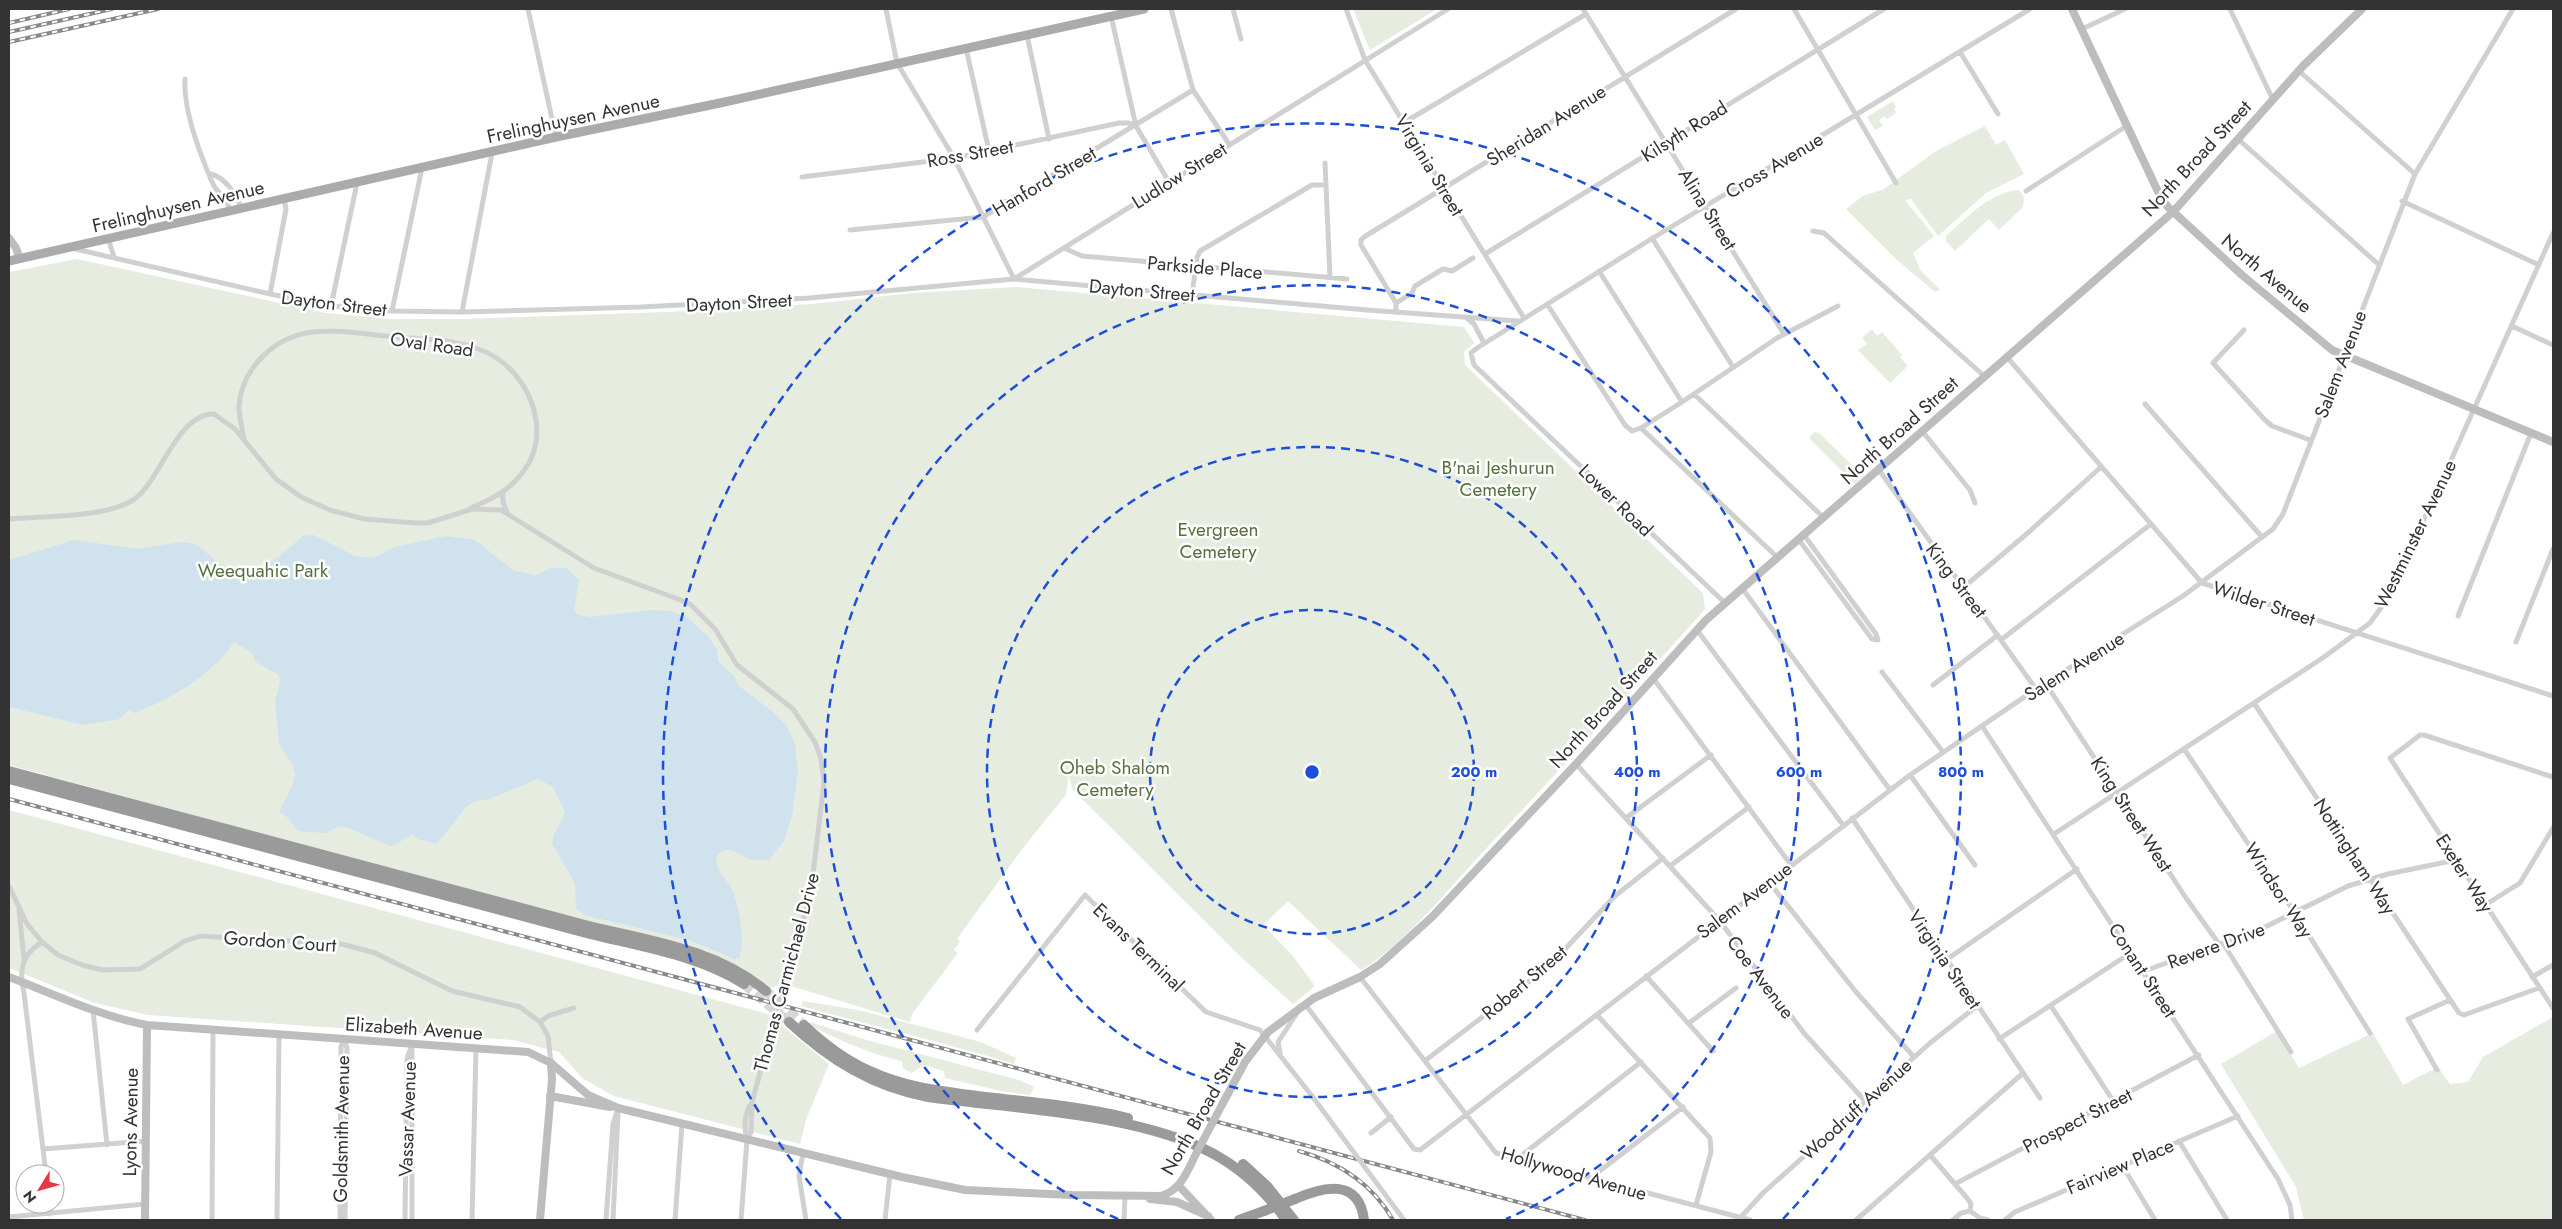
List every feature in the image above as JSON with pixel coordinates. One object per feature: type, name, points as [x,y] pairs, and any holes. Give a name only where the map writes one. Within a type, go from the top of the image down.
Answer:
[{"type":"highway","points":[[9,771],[576,923],[681,948],[727,965],[766,991]]},
{"type":"highway","points":[[9,778],[571,929],[680,955],[708,965],[744,984]]},
{"type":"highway","points":[[789,1022],[819,1049],[844,1066],[871,1080],[899,1090],[937,1098],[1117,1122],[1185,1141],[1214,1154],[1246,1175],[1292,1219]]},
{"type":"highway","points":[[804,1025],[828,1046],[853,1062],[903,1083],[937,1090],[1094,1111],[1189,1135],[1223,1151],[1247,1167],[1275,1194],[1292,1219]]},
{"type":"highway","points":[[1239,1220],[1323,1188],[1337,1188],[1355,1200],[1364,1220]]},
{"type":"main road","name":"Frelinghuysen Avenue","points":[[9,261],[556,137],[720,103],[1144,9]]},
{"type":"main road","name":"North Avenue","points":[[2072,9],[2129,125],[2161,198],[2173,212],[2242,275],[2332,350],[2553,442]]},
{"type":"main road","name":"North Broad Street","points":[[803,1153],[890,1174],[973,1190],[1140,1197],[1164,1195],[1178,1186],[1245,1062],[1265,1035],[1302,1006],[1334,987],[1360,977],[1380,964],[1432,917],[1576,764],[1724,602],[1824,519],[1983,376],[2173,212],[2299,71],[2354,12],[2362,9]]},
{"type":"main road","points":[[9,238],[20,258]]},
{"type":"main road","name":"Elizabeth Avenue","points":[[9,977],[93,1010],[127,1021],[148,1025],[528,1052],[551,1063],[588,1095],[618,1108],[803,1153]]},
{"type":"main road","name":"Lyons Avenue","points":[[145,1220],[148,1025]]},
{"type":"main road","points":[[540,1220],[551,1063]]},
{"type":"main road","points":[[550,1096],[589,1105],[618,1108]]},
{"type":"main road","points":[[1178,1186],[1210,1218]]},
{"type":"main road","points":[[1140,1197],[1156,1201],[1177,1202],[1210,1218]]},
{"type":"street","points":[[528,9],[556,137]]},
{"type":"street","points":[[886,9],[897,63],[954,158],[1014,279]]},
{"type":"street","points":[[1171,9],[1193,90],[1229,144]]},
{"type":"street","points":[[1233,9],[1241,39]]},
{"type":"street","name":"Virginia Street","points":[[1346,9],[1365,60],[1485,254],[1521,320]]},
{"type":"street","name":"Ludlow Street","points":[[1014,279],[1448,9]]},
{"type":"street","name":"Alina Street","points":[[1583,9],[1784,334]]},
{"type":"street","name":"Sheridan Avenue","points":[[1396,303],[1361,246],[1361,240],[1364,237],[1736,9]]},
{"type":"street","points":[[1794,9],[1896,183]]},
{"type":"street","name":"Kilsyth Road","points":[[1485,254],[1884,9]]},
{"type":"street","name":"Cross Avenue","points":[[1471,354],[1484,343],[1652,238],[2030,9]]},
{"type":"street","points":[[2082,28],[2125,9]]},
{"type":"street","points":[[2230,9],[2273,100]]},
{"type":"street","name":"Salem Avenue","points":[[1391,1118],[1418,1151],[1467,1116],[1646,976],[1910,775],[2036,689],[2202,583],[2273,529],[2283,514],[2414,174],[2513,9]]},
{"type":"street","points":[[1405,122],[1586,14]]},
{"type":"street","points":[[1111,16],[1136,126],[1169,182]]},
{"type":"street","points":[[1027,35],[1048,139]]},
{"type":"street","points":[[966,48],[988,151]]},
{"type":"street","points":[[1960,52],[1998,114]]},
{"type":"street","points":[[2299,71],[2414,174]]},
{"type":"street","points":[[185,79],[184,94],[202,160],[210,174],[212,183],[228,202],[230,211]]},
{"type":"street","name":"Hanford Street","points":[[850,230],[983,217],[1193,90]]},
{"type":"street","name":"Ross Street","points":[[802,177],[954,158],[1119,123],[1129,123],[1136,126]]},
{"type":"street","points":[[2026,191],[2129,125]]},
{"type":"street","points":[[2238,139],[2378,264]]},
{"type":"street","points":[[462,312],[492,153]]},
{"type":"street","points":[[1325,163],[1330,277]]},
{"type":"street","points":[[392,311],[422,168]]},
{"type":"street","points":[[210,174],[219,176],[239,200],[241,209]]},
{"type":"street","points":[[331,306],[357,183]]},
{"type":"street","points":[[1192,295],[1200,251],[1312,185],[1326,185]]},
{"type":"street","points":[[270,294],[286,209],[284,199]]},
{"type":"street","points":[[2402,201],[2539,265]]},
{"type":"street","points":[[1813,230],[1824,234],[1983,376]]},
{"type":"street","name":"Westminster Avenue","points":[[2054,834],[2254,703],[2358,633],[2370,622],[2385,602],[2553,233]]},
{"type":"street","points":[[108,238],[114,257]]},
{"type":"street","points":[[1652,238],[1733,367]]},
{"type":"street","name":"Dayton Street","points":[[69,247],[107,258],[114,257],[270,294],[331,306],[392,311],[462,312],[605,309],[809,298],[1014,279],[1396,311]]},
{"type":"street","name":"Parkside Place","points":[[1064,248],[1082,256],[1347,279]]},
{"type":"street","points":[[1473,258],[1452,271],[1442,269],[1415,286],[1412,293],[1396,303],[1396,311],[1467,318],[1521,320]]},
{"type":"street","points":[[1599,271],[1682,402]]},
{"type":"street","points":[[1547,304],[1625,425],[1632,431],[1641,428],[1682,402],[1784,334],[1838,306]]},
{"type":"street","points":[[1467,318],[1474,324],[1484,343]]},
{"type":"street","points":[[2512,326],[2553,345]]},
{"type":"street","points":[[2244,330],[2213,363],[2272,426],[2310,440]]},
{"type":"street","name":"Oval Road","points":[[244,440],[239,408],[248,378],[256,363],[268,351],[290,337],[307,332],[327,331],[457,343],[486,352],[503,363],[521,381],[531,399],[537,424],[534,453],[525,470],[503,492],[466,510]]},
{"type":"street","name":"Lower Road","points":[[1471,354],[1471,361],[1477,368],[1724,602]]},
{"type":"street","name":"Wilder Street","points":[[2006,356],[2202,583],[2553,696]]},
{"type":"street","points":[[1694,394],[1824,519]]},
{"type":"street","points":[[2145,404],[2262,537]]},
{"type":"street","name":"Thomas Carmichael Drive","points":[[9,519],[96,513],[124,505],[147,487],[179,438],[195,419],[214,414],[230,425],[267,470],[290,489],[315,503],[347,516],[364,519],[428,523],[466,510],[493,509],[506,512],[594,568],[690,604],[715,629],[737,665],[746,674],[793,709],[806,726],[821,759],[824,782],[818,841],[808,906],[783,984],[752,1102],[751,1132],[747,1140],[741,1220]]},
{"type":"street","points":[[1641,428],[1777,557]]},
{"type":"street","points":[[1922,431],[1970,490],[1975,503]]},
{"type":"street","points":[[2458,616],[2531,433]]},
{"type":"street","points":[[1964,587],[2101,467]]},
{"type":"street","name":"King Street","points":[[1879,470],[1926,539],[1964,587],[2036,689]]},
{"type":"street","points":[[503,492],[506,512]]},
{"type":"street","points":[[1933,685],[2151,524]]},
{"type":"street","points":[[1801,538],[1832,574],[1876,634],[1878,640],[1872,639],[1850,610],[1801,538]]},
{"type":"street","points":[[2516,642],[2553,550]]},
{"type":"street","points":[[1826,577],[1832,574]]},
{"type":"street","points":[[1742,587],[1890,790]]},
{"type":"street","points":[[1850,610],[1856,606]]},
{"type":"street","points":[[1697,630],[1843,825]]},
{"type":"street","points":[[1882,672],[1943,752]]},
{"type":"street","points":[[1653,678],[1791,865]]},
{"type":"street","name":"King Street West","points":[[2046,684],[2186,898],[2221,944],[2291,1052]]},
{"type":"street","name":"Nottingham Way","points":[[2254,703],[2456,1009],[2464,1015],[2539,988]]},
{"type":"street","name":"Conant Street","points":[[1982,726],[2132,952],[2278,1179],[2290,1204],[2292,1220]]},
{"type":"street","name":"Exeter Way","points":[[2553,777],[2424,735],[2420,735],[2390,758],[2553,1008]]},
{"type":"street","name":"Windsor Way","points":[[2184,748],[2295,913],[2370,1033]]},
{"type":"street","points":[[1626,818],[1711,755]]},
{"type":"street","name":"Coe Avenue","points":[[1576,764],[1719,920],[1804,1033],[1865,1101]]},
{"type":"street","points":[[1910,775],[1975,864]]},
{"type":"street","points":[[1670,866],[1749,807]]},
{"type":"street","name":"Virginia Street","points":[[1852,818],[2022,1074],[2040,1098]]},
{"type":"street","points":[[2486,905],[2520,883],[2553,828]]},
{"type":"street","name":"Robert Street","points":[[1426,1060],[1548,967],[1615,896],[1662,858]]},
{"type":"street","name":"Revere Drive","points":[[2144,971],[2275,924],[2330,894],[2370,880],[2456,860]]},
{"type":"street","points":[[1946,960],[2077,870]]},
{"type":"street","points":[[1769,882],[1856,992],[1914,1057]]},
{"type":"street","name":"Gordon Court","points":[[9,886],[27,924],[42,942],[73,963],[103,970],[140,969],[185,941],[200,936],[342,944],[375,953],[452,991],[520,1007],[540,1022]]},
{"type":"street","name":"Evans Terminal","points":[[977,1030],[1085,895],[1206,1012],[1255,1027],[1265,1035]]},
{"type":"street","points":[[18,907],[24,959],[20,974],[45,1164]]},
{"type":"street","points":[[24,959],[42,942]]},
{"type":"street","points":[[1999,1039],[2132,952]]},
{"type":"street","points":[[2532,977],[2553,965]]},
{"type":"street","points":[[1646,976],[1713,1051]]},
{"type":"street","name":"Hollywood Avenue","points":[[1360,977],[1426,1060],[1493,1150],[1517,1159],[1750,1220]]},
{"type":"street","points":[[1689,1023],[1736,988]]},
{"type":"street","points":[[2437,1070],[2408,1019],[2450,1000]]},
{"type":"street","points":[[1281,1056],[1278,1042],[1302,1006],[1391,1118],[1371,1133]]},
{"type":"street","name":"Woodruff Avenue","points":[[1740,1218],[1763,1193],[1914,1057],[1950,1025],[1977,1006]]},
{"type":"street","points":[[2051,1006],[2114,1102]]},
{"type":"street","points":[[551,1063],[548,1036],[540,1022],[548,1016],[574,1008]]},
{"type":"street","points":[[93,1010],[106,1144]]},
{"type":"street","points":[[1597,1015],[1706,1131],[1712,1145],[1696,1205]]},
{"type":"street","points":[[212,1220],[214,1030]]},
{"type":"street","points":[[277,1220],[279,1035]]},
{"type":"street","points":[[1265,1035],[1404,1220]]},
{"type":"street","name":"Goldsmith Avenue","points":[[343,1218],[344,1105],[341,1047],[344,1039]]},
{"type":"street","name":"Vassar Avenue","points":[[404,1220],[407,1059],[412,1044]]},
{"type":"street","name":"Vassar Avenue","points":[[412,1044],[412,1220]]},
{"type":"street","points":[[472,1220],[476,1048]]},
{"type":"street","name":"Prospect Street","points":[[1956,1184],[2114,1102],[2199,1055]]},
{"type":"street","points":[[1517,1159],[1641,1062]]},
{"type":"street","points":[[1856,1220],[2022,1074]]},
{"type":"street","points":[[1593,1179],[1597,1173],[1683,1107]]},
{"type":"street","points":[[606,1220],[613,1124],[618,1108]]},
{"type":"street","points":[[612,1220],[617,1164],[618,1108]]},
{"type":"street","name":"Fairview Place","points":[[2005,1220],[2014,1212],[2238,1116]]},
{"type":"street","points":[[675,1220],[682,1124]]},
{"type":"street","points":[[43,1149],[146,1141]]},
{"type":"street","points":[[2180,1141],[2227,1220]]},
{"type":"street","points":[[803,1153],[799,1176],[806,1220]]},
{"type":"street","points":[[1930,1155],[1969,1201],[1970,1211]]},
{"type":"street","points":[[610,1163],[617,1164]]},
{"type":"street","points":[[2122,1165],[2154,1220]]},
{"type":"street","points":[[885,1220],[890,1174]]},
{"type":"street","points":[[1124,1220],[1125,1197]]},
{"type":"street","points":[[65,1212],[145,1204]]},
{"type":"street","points":[[1953,1220],[1961,1213],[1970,1211],[1980,1218],[1988,1220]]},
{"type":"street","points":[[9,1217],[50,1214]]},
{"type":"green space","points":[[1353,9],[1437,9],[1370,50]]},
{"type":"green space","points":[[1893,101],[1896,113],[1887,119],[1885,116],[1879,120],[1883,126],[1875,130],[1867,117]]},
{"type":"green space","points":[[1985,126],[1996,145],[2005,140],[2024,174],[1986,193],[1938,236],[1911,199],[1905,200],[1934,236],[1913,253],[1921,271],[1940,290],[1935,292],[1896,259],[1846,209],[1863,196],[1884,189],[1936,151]]},
{"type":"green space","points":[[2019,190],[2024,197],[2023,207],[1999,230],[1989,219],[1955,251],[1946,241],[1946,236],[1979,207],[1998,196]]},
{"type":"green space","points":[[77,259],[326,313],[390,319],[461,319],[666,312],[812,304],[913,293],[1016,287],[1464,327],[1474,343],[1464,352],[1465,365],[1703,593],[1705,609],[1408,933],[1377,960],[1361,970],[1288,901],[1263,925],[1293,956],[1315,986],[1293,1004],[1241,957],[1072,789],[1069,775],[1066,795],[1022,849],[957,939],[960,941],[954,950],[958,953],[912,1014],[910,1022],[784,984],[770,988],[733,964],[706,951],[676,942],[590,923],[9,765],[9,272]]},
{"type":"green space","points":[[1872,329],[1877,336],[1882,332],[1902,355],[1900,357],[1908,366],[1890,383],[1858,350],[1867,344],[1862,338]]},
{"type":"green space","points":[[1814,432],[1819,433],[1863,476],[1855,484],[1809,438]]},
{"type":"green space","points":[[9,810],[768,1014],[829,1064],[806,1120],[800,1144],[614,1096],[582,1078],[559,1052],[513,1040],[148,1015],[95,1003],[9,968]]},
{"type":"green space","points":[[803,1001],[858,1010],[981,1042],[1016,1058],[1014,1064],[961,1048],[801,1006]]},
{"type":"green space","points":[[2553,1017],[2553,1220],[2304,1220],[2296,1187],[2221,1064],[2277,1031],[2299,1068],[2373,1033],[2403,1085],[2438,1067],[2450,1084],[2468,1082],[2483,1057]]},
{"type":"green space","points":[[810,1022],[863,1039],[1019,1080],[1034,1087],[1030,1095],[1001,1091],[945,1078],[944,1071],[924,1065],[911,1073],[903,1068],[902,1061],[878,1055],[855,1046],[809,1025]]},
{"type":"water","points":[[313,535],[355,556],[373,558],[395,547],[446,536],[475,540],[514,571],[536,575],[551,568],[567,568],[579,580],[574,610],[578,615],[591,617],[652,610],[671,611],[687,617],[708,636],[717,650],[718,661],[734,676],[739,686],[773,712],[787,726],[795,745],[798,771],[792,816],[784,841],[769,860],[751,860],[729,850],[721,852],[717,856],[718,869],[728,882],[739,911],[742,943],[739,958],[734,959],[692,941],[584,915],[576,908],[575,883],[552,844],[554,835],[565,813],[553,787],[538,779],[489,799],[476,801],[466,807],[437,844],[417,839],[413,834],[392,846],[340,826],[326,833],[298,831],[286,816],[279,812],[292,786],[295,775],[293,766],[279,744],[275,700],[280,683],[279,675],[256,662],[252,653],[234,642],[214,665],[190,685],[135,713],[128,710],[120,719],[83,725],[9,707],[9,560],[74,540],[137,549],[182,542],[195,544],[231,572],[248,576],[264,569],[303,536]]},
{"type":"tunnel","points":[[744,984],[789,1022]]},
{"type":"tunnel","points":[[766,991],[804,1025]]},
{"type":"railway","points":[[9,23],[69,9]]},
{"type":"railway","points":[[9,32],[112,9]]},
{"type":"railway","points":[[9,42],[158,9]]},
{"type":"railway","points":[[9,799],[1585,1220]]},
{"type":"railway","points":[[1299,1151],[1327,1161],[1353,1176],[1375,1195],[1393,1220]]},
{"type":"park label","name":"B'nai Jeshurun Cemetery","points":[[1498,478]]},
{"type":"park label","name":"Evergreen Cemetery","points":[[1218,540]]},
{"type":"park label","name":"Weequahic Park","points":[[263,570]]},
{"type":"park label","name":"Oheb Shalom Cemetery","points":[[1115,778]]}]
